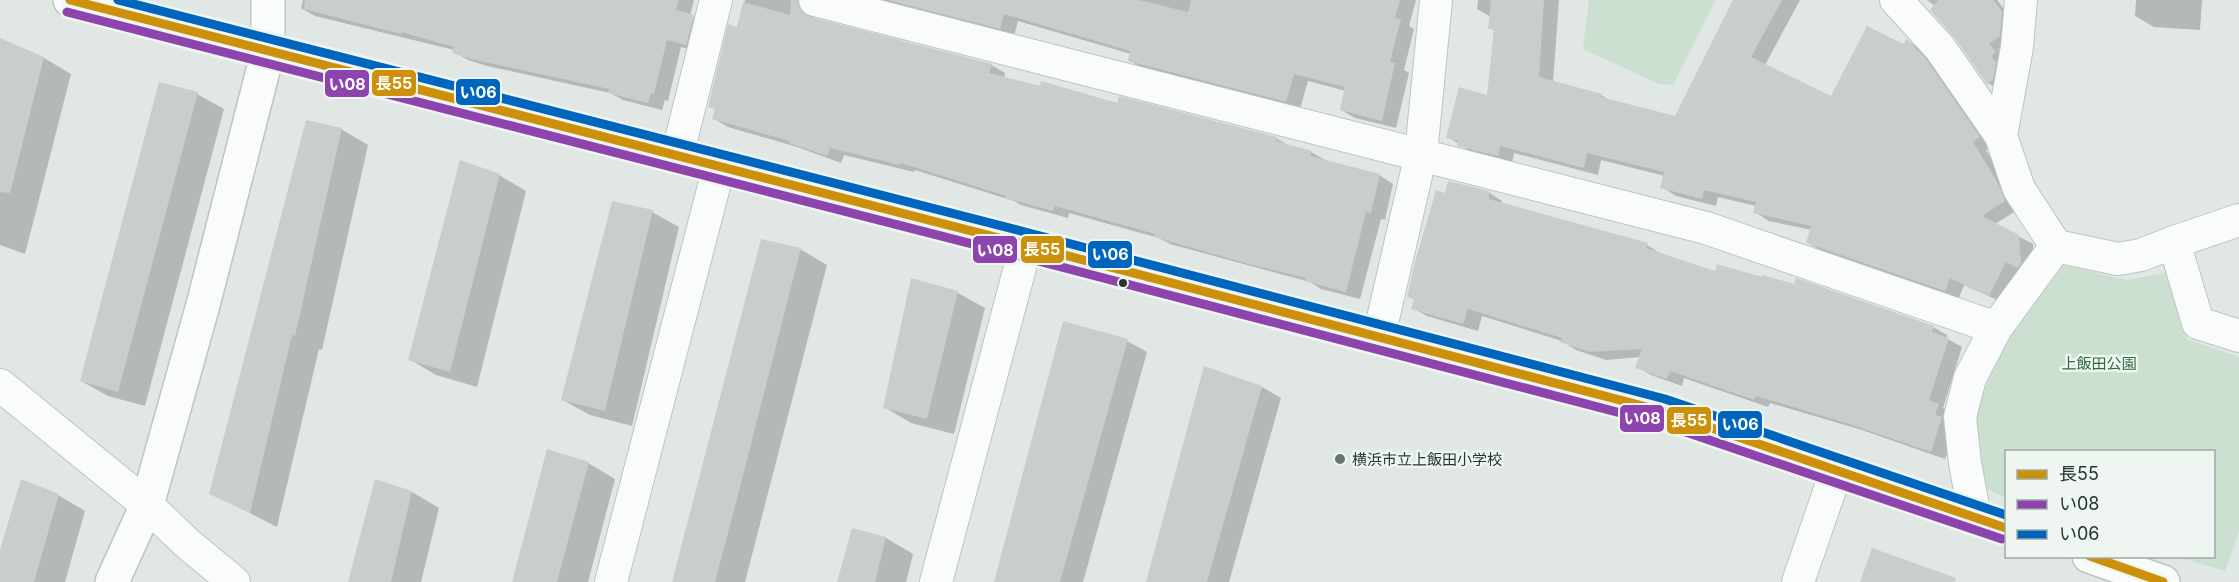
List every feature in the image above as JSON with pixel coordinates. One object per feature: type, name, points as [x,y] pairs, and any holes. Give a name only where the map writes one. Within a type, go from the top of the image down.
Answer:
[{"type":"street","points":[[70,0],[1379,336],[1662,411],[2005,527]]},
{"type":"street","points":[[112,582],[147,505],[206,294],[268,51],[268,0]]},
{"type":"street","points":[[676,156],[716,0]]},
{"type":"street","points":[[814,0],[1706,228],[1996,328]]},
{"type":"street","points":[[1379,336],[1421,154],[1436,0]]},
{"type":"street","points":[[1896,0],[1940,48],[2001,136],[2019,189],[2056,246],[2118,259],[2141,255],[2239,220]]},
{"type":"street","points":[[2001,136],[2016,47],[2021,0]]},
{"type":"street","points":[[611,582],[719,167]]},
{"type":"street","points":[[2174,242],[2198,323],[2239,336]]},
{"type":"street","points":[[936,582],[1026,245]]},
{"type":"street","points":[[1974,517],[1960,417],[1970,378],[1996,328],[2056,246]]},
{"type":"street","points":[[0,385],[147,505],[188,544],[234,582]]},
{"type":"street","points":[[1798,582],[1837,469]]},
{"type":"street","points":[[2100,567],[2163,582]]},
{"type":"green space","points":[[1589,0],[1716,0],[1673,85],[1659,84],[1583,49]]},
{"type":"green space","name":"上飯田公園","points":[[2058,264],[2127,280],[2168,272],[2187,339],[2239,357],[2239,532],[2225,571],[2181,558],[2215,558],[2215,450],[2005,450],[2005,498],[1978,484],[1974,423],[2000,352]]},
{"type":"building","points":[[305,0],[679,0],[676,10],[694,15],[686,45],[667,40],[654,94],[651,93],[648,103],[608,93],[609,89],[471,59],[452,53],[454,47],[304,9]]},
{"type":"building","points":[[791,0],[798,0],[802,12],[811,17],[992,64],[989,73],[1040,86],[1041,81],[1117,103],[1119,96],[1277,137],[1276,141],[1312,151],[1310,156],[1380,174],[1371,213],[1366,212],[1346,292],[1305,281],[1306,278],[1154,237],[1155,234],[1055,206],[1053,211],[1005,198],[1006,196],[901,163],[900,165],[830,148],[827,156],[789,143],[789,141],[712,119],[715,109],[708,107],[728,24],[737,27],[743,2],[790,15]]},
{"type":"building","points":[[888,0],[1139,0],[1188,12],[1191,0],[1400,0],[1395,18],[1401,19],[1390,62],[1395,63],[1382,121],[1340,110],[1345,87],[1294,74],[1286,102],[1128,61],[1130,51],[1004,14],[1000,29]]},
{"type":"building","points":[[1491,0],[1544,0],[1539,77],[1602,94],[1601,97],[1675,116],[1733,0],[1782,0],[1751,57],[1831,96],[1867,26],[1903,44],[1907,39],[1926,59],[1980,137],[1973,142],[1999,185],[2005,201],[1982,216],[2019,235],[2021,264],[2017,268],[2006,262],[1989,296],[1950,278],[1945,291],[1806,243],[1811,226],[1753,213],[1756,202],[1704,190],[1702,199],[1660,188],[1664,172],[1587,153],[1584,168],[1500,146],[1498,156],[1457,146],[1458,141],[1446,138],[1459,87],[1487,95],[1494,29],[1488,29]]},
{"type":"building","points":[[1938,0],[1993,0],[2002,11],[2000,36],[1989,44],[1996,52],[1991,56],[1996,62],[1993,80],[1987,84],[1955,38],[1930,10]]},
{"type":"building","points":[[0,38],[44,57],[10,193],[0,192]]},
{"type":"building","points":[[159,82],[198,92],[118,392],[80,381]]},
{"type":"building","points":[[306,120],[342,128],[295,336],[292,335],[250,513],[209,494]]},
{"type":"building","points":[[460,160],[500,174],[450,372],[408,360]]},
{"type":"building","points":[[1448,181],[1489,191],[1489,199],[1648,243],[1646,248],[1715,271],[1717,264],[1794,284],[1796,278],[1934,326],[1932,332],[1949,338],[1929,400],[1939,404],[1935,415],[1942,417],[1931,452],[1756,396],[1754,400],[1670,371],[1667,379],[1635,368],[1642,349],[1590,352],[1560,342],[1562,338],[1468,309],[1463,324],[1411,309],[1414,299],[1407,297],[1415,262],[1436,190],[1445,193]]},
{"type":"building","points":[[612,201],[653,210],[605,411],[561,400]]},
{"type":"building","points":[[761,239],[801,248],[738,495],[715,582],[672,582]]},
{"type":"building","points":[[911,278],[958,291],[927,419],[883,408]]},
{"type":"building","points":[[1063,321],[1128,339],[1060,582],[994,582]]},
{"type":"building","points":[[1204,366],[1262,386],[1207,582],[1146,582]]},
{"type":"building","points":[[547,449],[589,462],[557,582],[512,582]]},
{"type":"building","points":[[21,479],[59,494],[34,582],[0,582],[0,550]]},
{"type":"building","points":[[375,479],[412,491],[391,582],[348,582]]},
{"type":"building","points":[[852,528],[886,537],[875,582],[837,582]]},
{"type":"building","points":[[1872,548],[1956,578],[1955,582],[1860,582]]},
{"type":"transit line","name":"長55","points":[[70,0],[1662,411],[2005,528]]},
{"type":"transit line","name":"い06","points":[[118,0],[1029,233],[1665,399],[2005,515]]},
{"type":"transit line","name":"い08","points":[[67,12],[1659,423],[2002,539]]},
{"type":"transit line","name":"長55","points":[[2096,558],[2163,582]]},
{"type":"place","name":"横浜市立上飯田小学校","points":[[1340,459]]}]
